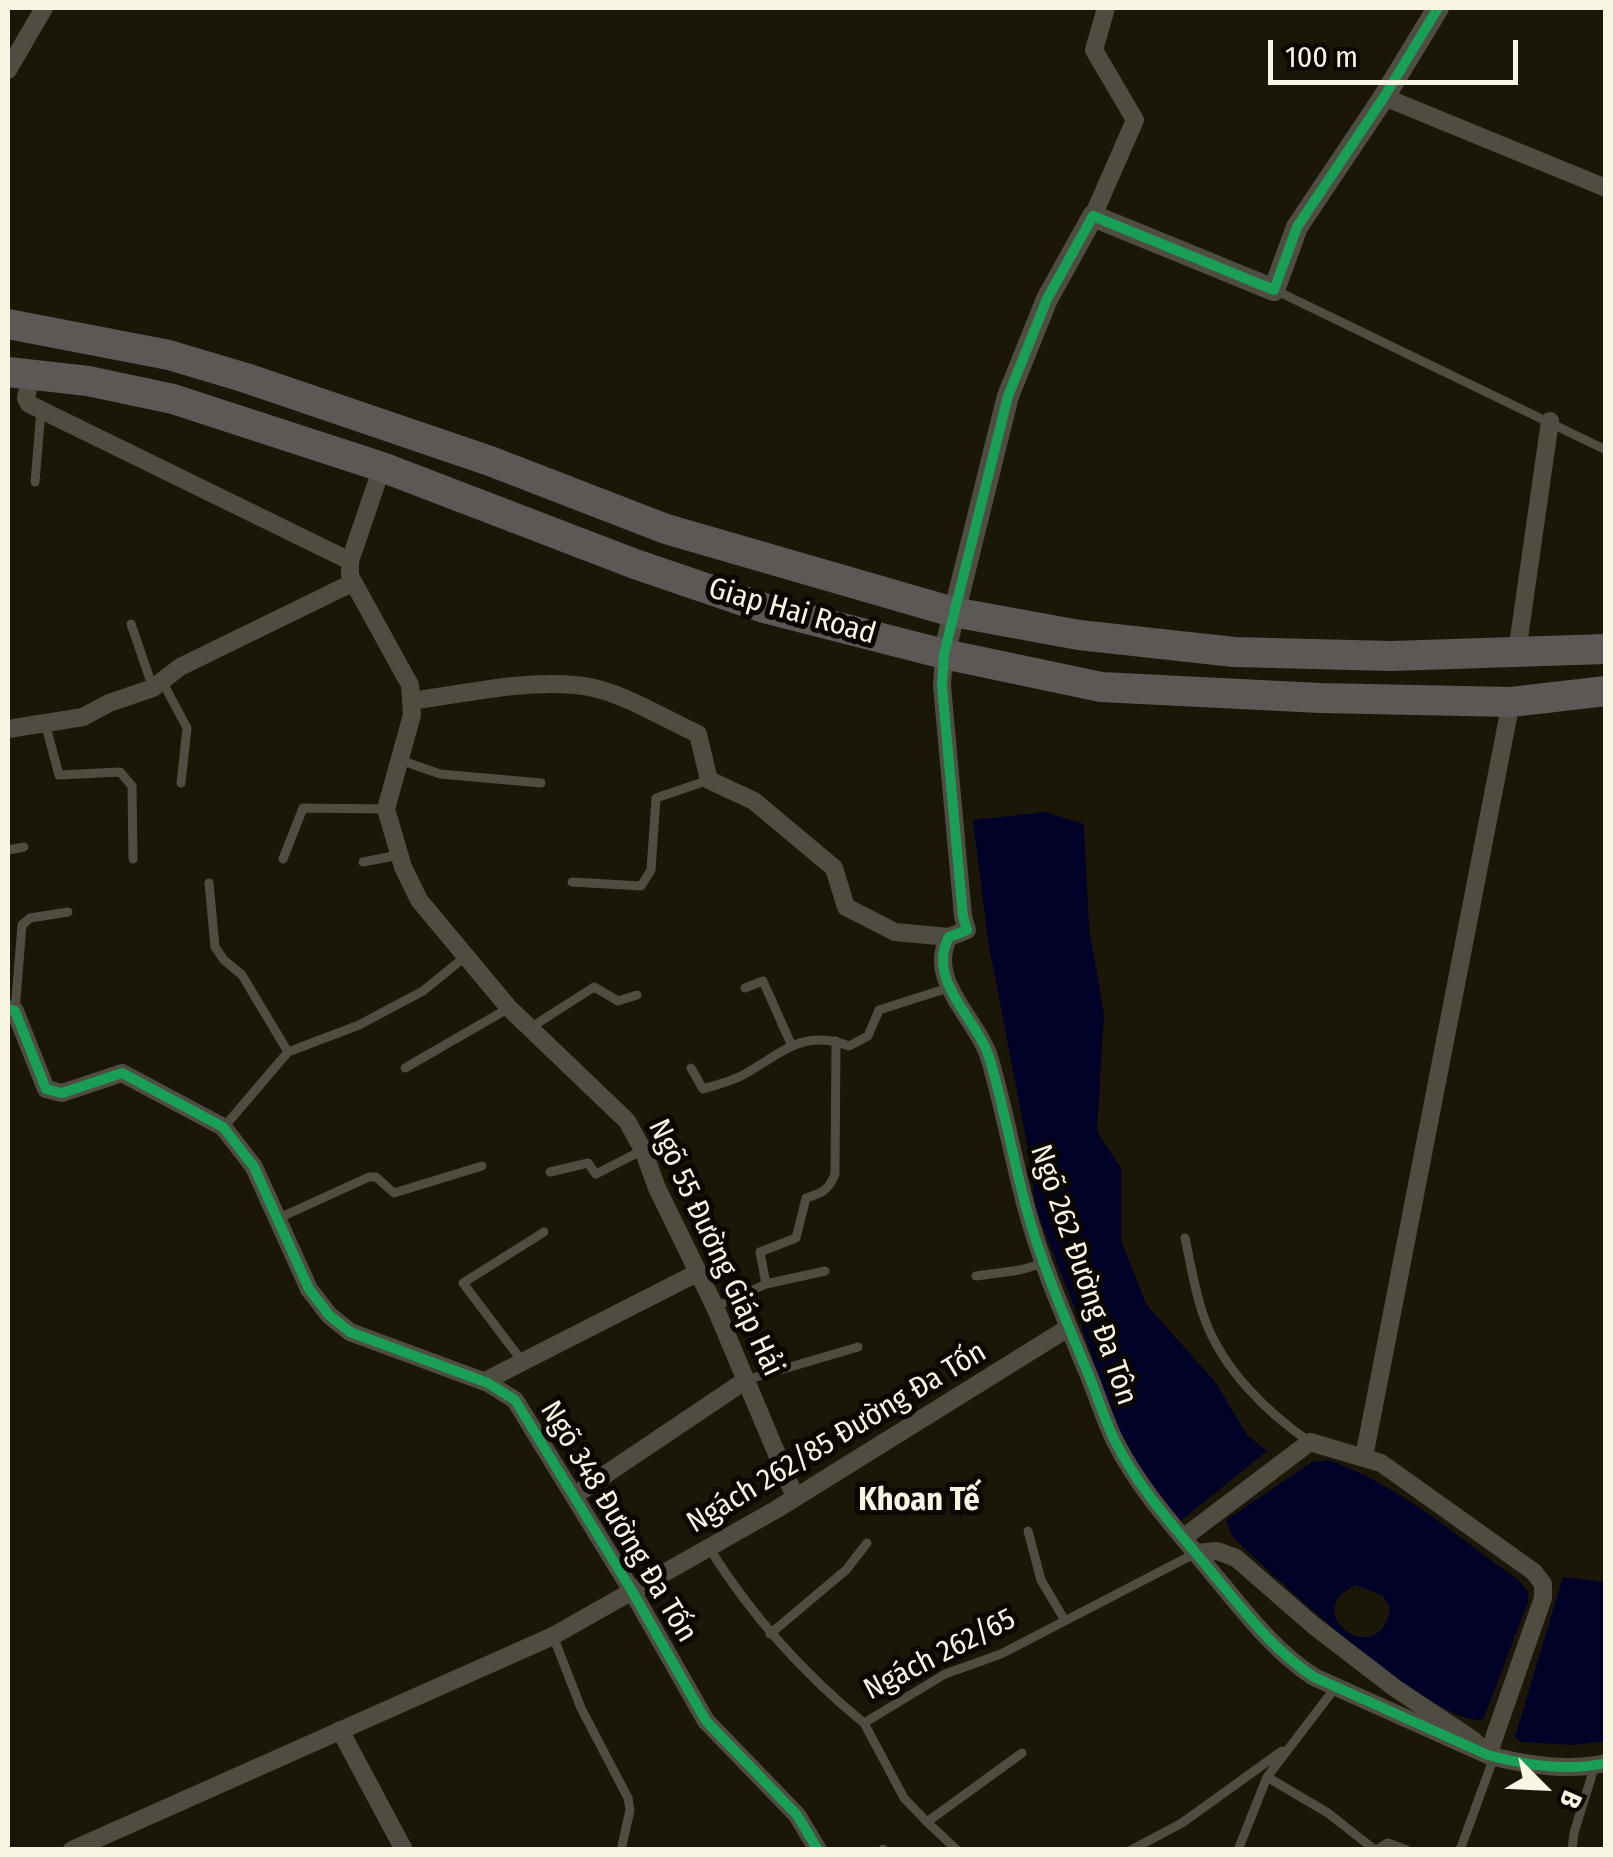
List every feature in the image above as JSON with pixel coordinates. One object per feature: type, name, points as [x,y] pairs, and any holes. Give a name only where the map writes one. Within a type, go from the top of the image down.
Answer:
[{"type":"highway","name":"Giap Hai Road","points":[[8,324],[169,356],[279,388],[490,461],[666,530],[952,612],[1078,635],[1234,652],[1391,656],[1606,649]]},
{"type":"highway","name":"Giap Hai Road","points":[[19,374],[88,381],[173,398],[382,467],[634,564],[764,608],[944,654],[1100,686],[1320,698],[1510,702],[1606,691]]},
{"type":"highway","points":[[270,430],[279,388]]},
{"type":"highway","points":[[476,502],[490,461]]},
{"type":"highway","points":[[1391,656],[1392,699]]},
{"type":"street","points":[[8,70],[44,8]]},
{"type":"street","points":[[382,467],[350,561],[352,583],[394,653],[410,685],[411,700],[535,684],[578,684],[611,694],[698,734],[709,780],[754,801],[834,868],[846,908],[895,932],[949,937],[967,930],[942,686],[944,654],[1008,396],[1046,300],[1093,216],[1134,120],[1094,50],[1106,8]]},
{"type":"street","points":[[1093,216],[1274,290],[1297,228],[1438,8]]},
{"type":"street","points":[[1384,97],[1606,188]]},
{"type":"street","points":[[19,374],[26,400],[41,410],[350,561]]},
{"type":"street","points":[[1517,652],[1550,421]]},
{"type":"street","points":[[8,729],[83,717],[158,685],[180,667],[352,583]]},
{"type":"street","name":"Ngõ 55 Đường Giáp Hải","points":[[411,700],[412,714],[386,809],[399,855],[419,900],[509,1008],[627,1121],[715,1307],[795,1497]]},
{"type":"street","points":[[1364,1458],[1510,702]]},
{"type":"street","points":[[948,988],[943,948],[949,937]]},
{"type":"street","name":"Ngõ 262 Đường Đa Tôn","points":[[948,988],[989,1054],[1028,1212],[1068,1328],[1115,1440],[1147,1493],[1183,1538],[1277,1648],[1294,1664],[1335,1688],[1515,1763],[1558,1767],[1600,1764]]},
{"type":"street","name":"Ngõ 348 Đường Đa Tốn","points":[[11,1010],[46,1089],[62,1093],[122,1073],[223,1127],[254,1168],[310,1289],[329,1314],[350,1332],[484,1381],[515,1400],[706,1721],[797,1815],[818,1850]]},
{"type":"street","points":[[484,1381],[697,1273]]},
{"type":"street","name":"Ngách 262/85 Đường Đa Tốn","points":[[72,1850],[553,1636],[795,1497],[1068,1328]]},
{"type":"street","points":[[574,1496],[746,1380]]},
{"type":"street","points":[[1183,1538],[1310,1442],[1381,1463],[1534,1572],[1543,1584],[1543,1598],[1491,1756],[1312,1625],[1236,1558],[1217,1551],[1196,1553]]},
{"type":"street","points":[[340,1730],[404,1850]]},
{"type":"lane","points":[[1274,290],[1606,450]]},
{"type":"lane","points":[[36,482],[41,410]]},
{"type":"lane","points":[[131,624],[158,685],[187,728],[181,783]]},
{"type":"lane","points":[[45,723],[59,775],[120,772],[132,786],[133,859]]},
{"type":"lane","points":[[397,759],[440,774],[541,784]]},
{"type":"lane","points":[[572,882],[641,886],[651,870],[656,798],[709,780]]},
{"type":"lane","points":[[283,859],[303,808],[386,809]]},
{"type":"lane","points":[[8,850],[24,847]]},
{"type":"lane","points":[[363,862],[399,855]]},
{"type":"lane","points":[[209,883],[215,947],[242,975],[288,1052]]},
{"type":"lane","points":[[11,1010],[22,926],[30,918],[68,912]]},
{"type":"lane","points":[[223,1127],[288,1052],[359,1025],[391,1008],[422,991],[466,956]]},
{"type":"lane","points":[[745,988],[763,981],[791,1044]]},
{"type":"lane","points":[[530,1028],[594,988],[618,1000],[637,994]]},
{"type":"lane","points":[[691,1068],[704,1089],[736,1079],[791,1044],[836,1041],[848,1046],[868,1036],[879,1010],[948,988]]},
{"type":"lane","points":[[406,1068],[509,1008]]},
{"type":"lane","points":[[766,1284],[760,1252],[796,1238],[806,1198],[824,1192],[835,1174],[836,1041]]},
{"type":"lane","points":[[550,1172],[588,1163],[596,1174],[643,1150]]},
{"type":"lane","points":[[279,1218],[369,1177],[376,1176],[394,1192],[482,1166]]},
{"type":"lane","points":[[522,1361],[463,1283],[544,1232]]},
{"type":"lane","points":[[1185,1238],[1205,1321],[1220,1351],[1274,1416],[1310,1442]]},
{"type":"lane","points":[[976,1276],[1046,1262]]},
{"type":"lane","points":[[715,1307],[766,1284],[825,1271]]},
{"type":"lane","points":[[746,1380],[858,1347]]},
{"type":"lane","points":[[1028,1531],[1042,1580],[1064,1619]]},
{"type":"lane","points":[[770,1634],[846,1570],[867,1543]]},
{"type":"lane","name":"Ngách 262/65","points":[[708,1548],[770,1634],[825,1691],[864,1723],[945,1674],[1001,1654],[1196,1553]]},
{"type":"lane","points":[[553,1636],[581,1708],[628,1798],[630,1810],[622,1846]]},
{"type":"lane","points":[[1238,1850],[1267,1778],[1335,1688]]},
{"type":"lane","points":[[864,1723],[904,1798],[958,1850]]},
{"type":"lane","points":[[1132,1850],[1182,1823],[1288,1747]]},
{"type":"lane","points":[[927,1822],[1022,1753]]},
{"type":"lane","points":[[1460,1850],[1491,1756]]},
{"type":"lane","points":[[1572,1850],[1574,1833],[1600,1764]]},
{"type":"lane","points":[[1267,1778],[1328,1813],[1375,1850],[1388,1842],[1408,1850]]},
{"type":"water","points":[[1045,812],[1084,824],[1089,928],[1104,1014],[1097,1131],[1121,1168],[1121,1240],[1146,1304],[1216,1383],[1247,1435],[1267,1451],[1178,1523],[1122,1446],[1036,1209],[988,940],[973,820]]},
{"type":"water","points":[[1328,1460],[1354,1470],[1403,1497],[1528,1591],[1528,1602],[1483,1720],[1459,1715],[1427,1699],[1391,1674],[1315,1613],[1232,1536],[1226,1520],[1312,1462]],"holes":[[[1356,1585],[1382,1595],[1390,1608],[1383,1627],[1372,1636],[1359,1637],[1338,1622],[1334,1610],[1340,1597]]]},
{"type":"water","points":[[1563,1577],[1605,1582],[1605,1741],[1575,1745],[1521,1742],[1515,1737]]},
{"type":"cycle path","points":[[1438,8],[1297,227],[1274,290],[1093,216],[1047,299],[1008,396],[944,654],[942,686],[967,930],[949,937],[943,953],[944,969],[956,1000],[990,1060],[1039,1249],[1111,1433],[1148,1494],[1237,1603],[1273,1643],[1314,1677],[1488,1755],[1546,1766],[1606,1763]]},
{"type":"cycle path","points":[[8,1009],[15,1011],[46,1089],[62,1093],[122,1073],[223,1127],[254,1167],[309,1289],[329,1315],[350,1332],[488,1383],[515,1400],[706,1721],[797,1815],[818,1850]]},
{"type":"district","name":"Khoan Tế","points":[[919,1501]]}]
